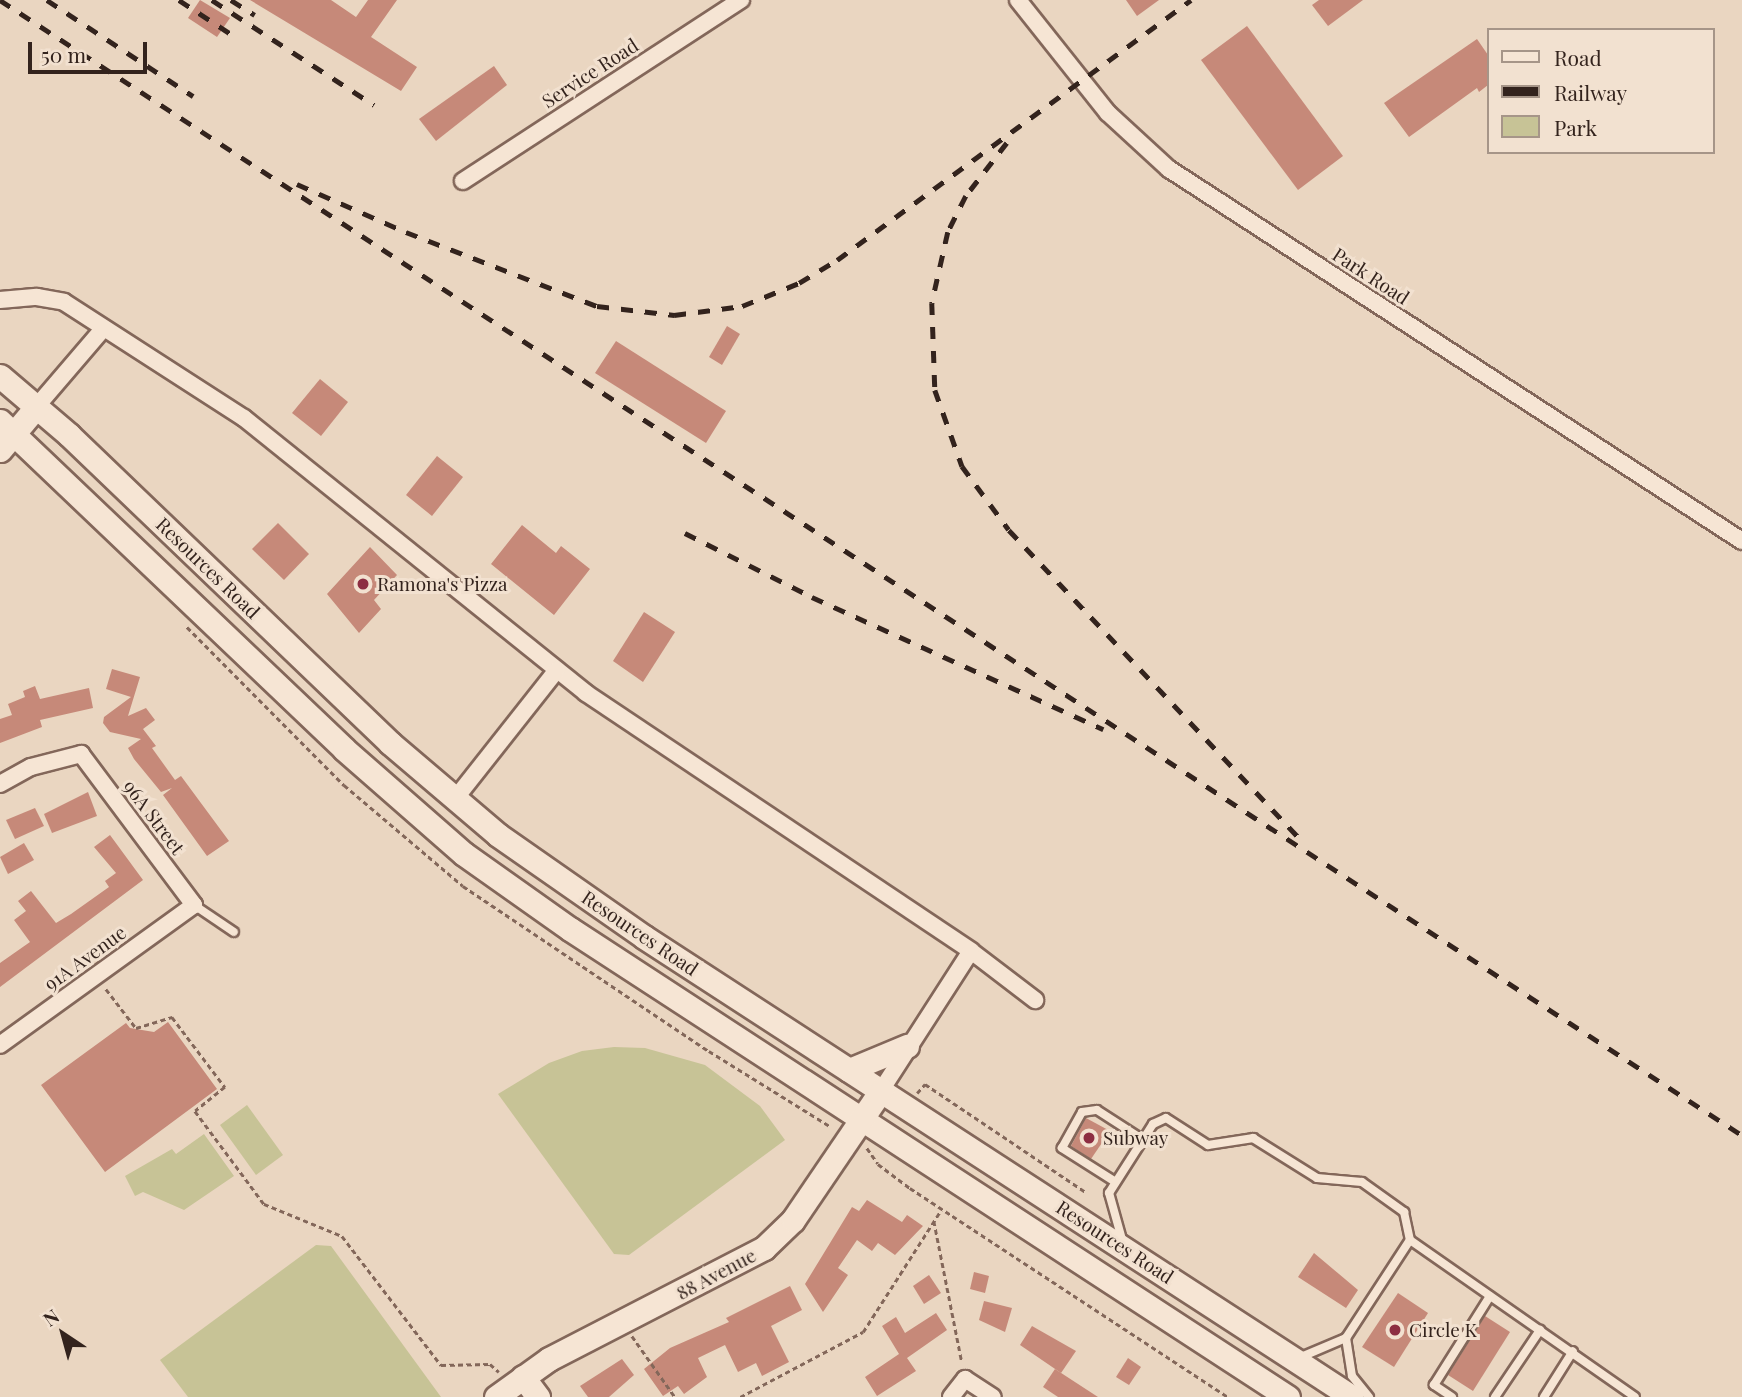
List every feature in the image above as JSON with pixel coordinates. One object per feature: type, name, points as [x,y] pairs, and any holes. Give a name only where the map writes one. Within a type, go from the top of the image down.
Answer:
[{"type":"main road","name":"Resources Road","points":[[0,376],[37,405],[390,743],[498,835],[633,929],[1352,1397]]},
{"type":"main road","points":[[5,435],[37,405]]},
{"type":"main road","name":"Resources Road","points":[[5,435],[344,749],[464,854],[570,929],[1288,1397]]},
{"type":"main road","points":[[849,1070],[908,1046]]},
{"type":"main road","name":"88 Avenue","points":[[496,1397],[549,1359],[737,1265],[781,1235],[882,1089]]},
{"type":"main road","points":[[523,1377],[538,1397]]},
{"type":"street","name":"Service Road","points":[[463,181],[741,0]]},
{"type":"street","name":"Park Road","points":[[1018,0],[1108,113],[1169,169],[1742,541]]},
{"type":"street","points":[[0,300],[50,298],[103,329],[281,446],[557,670],[971,951],[1035,1000]]},
{"type":"street","points":[[37,405],[103,329]]},
{"type":"street","points":[[455,799],[557,670]]},
{"type":"street","name":"96A Street","points":[[0,784],[31,767],[81,754],[194,905]]},
{"type":"street","name":"91A Avenue","points":[[0,1045],[194,905]]},
{"type":"street","points":[[882,1089],[971,951]]},
{"type":"street","points":[[951,1397],[965,1379],[993,1397]]},
{"type":"lane","points":[[194,905],[233,932]]},
{"type":"lane","points":[[1114,1181],[1062,1148],[1082,1112],[1097,1110],[1142,1139]]},
{"type":"lane","points":[[1126,1249],[1109,1204],[1114,1181],[1153,1124],[1166,1118],[1208,1145],[1258,1139],[1317,1178],[1362,1182],[1404,1212],[1410,1240],[1573,1351],[1635,1397]]},
{"type":"lane","points":[[1292,1358],[1315,1354],[1346,1338],[1410,1240]]},
{"type":"lane","points":[[1452,1397],[1434,1385],[1490,1296]]},
{"type":"lane","points":[[1495,1397],[1540,1330]]},
{"type":"lane","points":[[1346,1338],[1352,1376],[1369,1397]]},
{"type":"lane","points":[[1544,1397],[1573,1351]]},
{"type":"path","points":[[96,976],[136,1028],[172,1017],[225,1087],[195,1111],[264,1204],[342,1236],[441,1365],[490,1364],[499,1372]]},
{"type":"path","points":[[925,1084],[1086,1192]]},
{"type":"path","points":[[870,1149],[871,1156],[886,1171],[1228,1397]]},
{"type":"path","points":[[740,1397],[863,1332],[941,1209]]},
{"type":"path","points":[[934,1222],[965,1379]]},
{"type":"path","points":[[621,1322],[675,1397]]},
{"type":"green space","points":[[614,1047],[645,1048],[705,1065],[760,1106],[785,1140],[629,1255],[614,1254],[498,1094],[549,1063],[582,1051]]},
{"type":"green space","points":[[247,1105],[283,1155],[256,1175],[220,1125]]},
{"type":"green space","points":[[204,1134],[234,1176],[184,1210],[143,1192],[135,1196],[125,1176],[172,1149],[176,1154]]},
{"type":"green space","points":[[316,1245],[331,1246],[441,1397],[188,1397],[160,1360]]},
{"type":"building","points":[[200,0],[230,18],[217,37],[188,18]]},
{"type":"building","points":[[250,0],[331,0],[356,17],[368,0],[397,0],[371,37],[417,67],[401,91]]},
{"type":"building","points":[[1126,0],[1159,0],[1137,16]]},
{"type":"building","points":[[1319,0],[1363,0],[1328,26],[1312,5]]},
{"type":"building","points":[[1247,26],[1343,156],[1298,190],[1201,60]]},
{"type":"building","points":[[1477,39],[1486,52],[1486,87],[1479,92],[1477,88],[1409,137],[1384,103]]},
{"type":"building","points":[[494,66],[507,85],[436,141],[419,119]]},
{"type":"building","points":[[727,326],[740,334],[722,365],[709,357]]},
{"type":"building","points":[[616,341],[726,411],[706,443],[595,373]]},
{"type":"building","points":[[320,379],[348,402],[321,436],[292,413]]},
{"type":"building","points":[[437,456],[463,477],[432,516],[406,495]]},
{"type":"building","points":[[278,523],[309,554],[284,580],[252,549]]},
{"type":"building","points":[[522,525],[556,553],[561,546],[590,569],[554,615],[491,564]]},
{"type":"building","name":"Ramona's Pizza","points":[[370,547],[397,575],[374,600],[381,609],[359,633],[327,594]]},
{"type":"building","points":[[644,612],[675,632],[643,682],[613,661]]},
{"type":"building","points":[[112,669],[140,677],[128,716],[146,708],[155,720],[143,729],[156,746],[152,748],[175,780],[181,776],[229,841],[207,856],[163,795],[172,788],[161,792],[134,759],[128,748],[141,739],[110,732],[103,723],[104,717],[131,697],[106,689]]},
{"type":"building","points":[[35,686],[40,699],[89,688],[93,708],[40,720],[42,727],[0,743],[0,719],[12,715],[8,704],[25,697],[23,691]]},
{"type":"building","points":[[88,792],[97,816],[52,833],[44,814]]},
{"type":"building","points":[[35,808],[44,826],[15,839],[6,820]]},
{"type":"building","points":[[110,835],[143,880],[0,987],[0,963],[30,942],[14,920],[26,911],[18,901],[31,891],[56,923],[109,887],[105,881],[116,873],[94,847]]},
{"type":"building","points":[[24,843],[34,860],[8,874],[0,857]]},
{"type":"building","points":[[168,1022],[217,1089],[105,1172],[41,1085],[126,1023],[130,1028],[154,1032]]},
{"type":"building","name":"Subway","points":[[1086,1118],[1110,1131],[1091,1159],[1071,1146]]},
{"type":"building","points":[[867,1200],[902,1222],[907,1215],[923,1226],[895,1255],[878,1243],[872,1251],[857,1240],[838,1268],[848,1275],[823,1312],[805,1284],[852,1207],[859,1211]]},
{"type":"building","points":[[1314,1253],[1358,1290],[1346,1308],[1298,1277]]},
{"type":"building","points":[[974,1272],[989,1276],[985,1293],[970,1289]]},
{"type":"building","points":[[929,1275],[941,1293],[924,1304],[913,1286]]},
{"type":"building","points":[[790,1286],[802,1310],[771,1326],[789,1362],[762,1376],[756,1363],[738,1372],[725,1345],[698,1358],[707,1377],[684,1394],[678,1386],[663,1396],[644,1369],[670,1348],[729,1322],[726,1318]]},
{"type":"building","name":"Circle K","points":[[1398,1293],[1428,1313],[1394,1367],[1362,1347]]},
{"type":"building","points":[[984,1301],[1012,1308],[1005,1332],[979,1320]]},
{"type":"building","points":[[936,1313],[947,1330],[907,1358],[916,1371],[877,1396],[865,1377],[899,1354],[882,1326],[896,1317],[905,1333]]},
{"type":"building","points":[[1485,1316],[1510,1332],[1473,1391],[1448,1375]]},
{"type":"building","points":[[1032,1326],[1076,1351],[1061,1373],[1020,1345]]},
{"type":"building","points":[[1128,1358],[1141,1367],[1129,1385],[1116,1377]]},
{"type":"building","points":[[622,1359],[634,1375],[609,1397],[588,1397],[580,1386]]},
{"type":"building","points":[[1055,1369],[1098,1397],[1058,1397],[1043,1387]]},
{"type":"railway","points":[[0,0],[1742,1135]]},
{"type":"railway","points":[[47,0],[193,96]]},
{"type":"railway","points":[[179,0],[231,34]]},
{"type":"railway","points":[[212,0],[374,105]]},
{"type":"railway","points":[[231,0],[255,15]]},
{"type":"railway","points":[[297,184],[406,232],[597,306],[674,315],[742,306],[799,283],[837,260],[1191,0]]},
{"type":"railway","points":[[1007,143],[966,196],[948,232],[932,303],[935,390],[962,466],[1009,530],[1299,838]]},
{"type":"railway","points":[[685,533],[812,597],[1103,729]]},
{"type":"place","name":"Ramona's Pizza","points":[[363,584]]},
{"type":"place","name":"Subway","points":[[1089,1138]]},
{"type":"place","name":"Circle K","points":[[1395,1330]]}]
